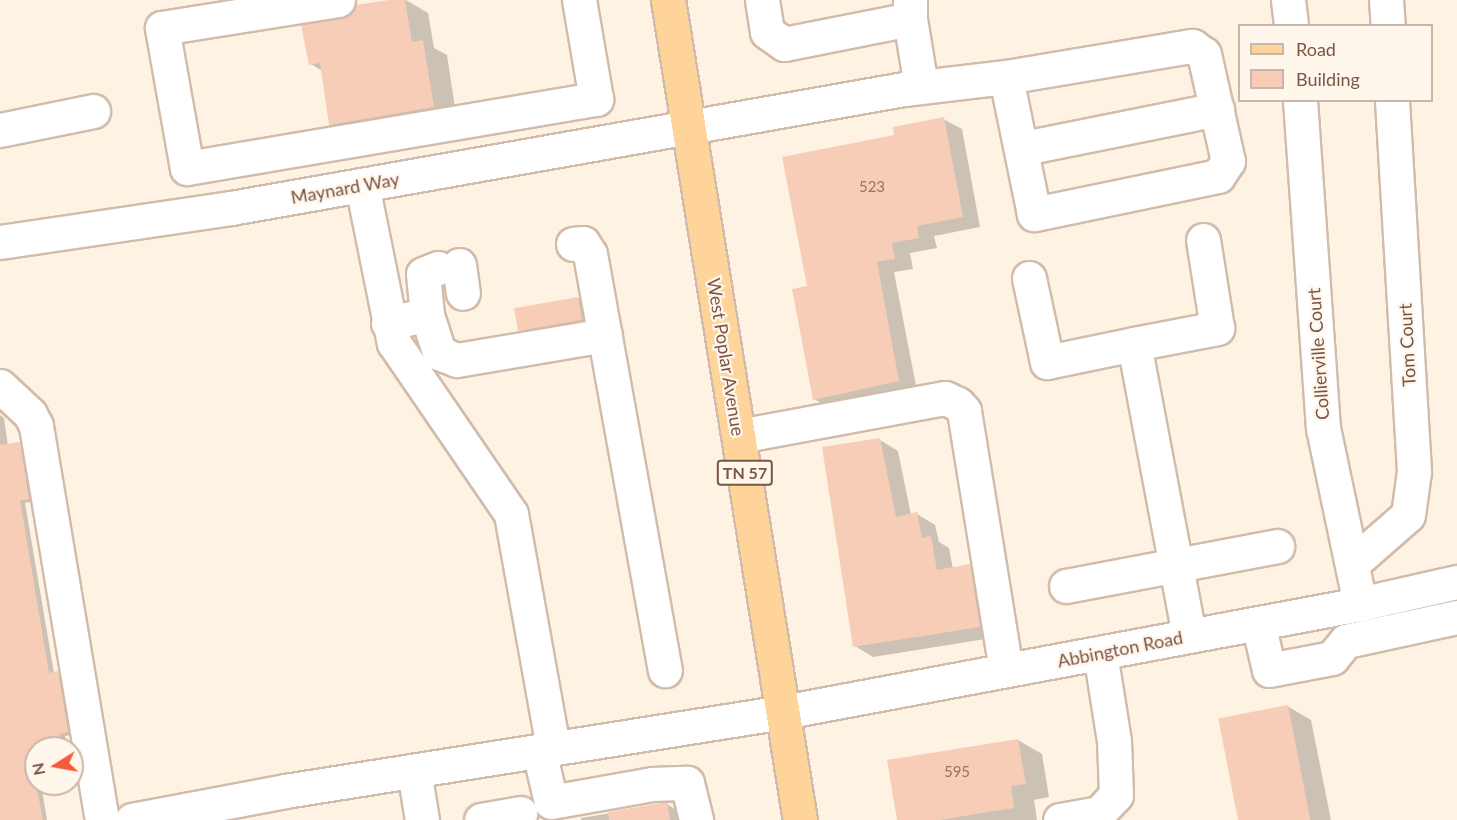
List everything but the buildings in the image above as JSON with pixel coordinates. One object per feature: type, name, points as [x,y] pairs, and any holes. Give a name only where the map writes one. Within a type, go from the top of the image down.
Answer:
[{"type":"main road","name":"West Poplar Avenue","points":[[668,0],[800,820]]},
{"type":"street","points":[[338,0],[162,28],[187,168],[596,99],[579,0]]},
{"type":"street","points":[[762,0],[767,32],[784,44],[910,9],[921,86]]},
{"type":"street","points":[[1288,0],[1291,24]]},
{"type":"street","points":[[1386,0],[1388,24]]},
{"type":"street","name":"Maynard Way","points":[[0,242],[362,185],[921,86],[1006,77],[1192,46],[1204,54],[1228,161],[1218,176],[1034,214],[1024,148]]},
{"type":"street","points":[[1006,77],[1024,148],[1216,109]]},
{"type":"street","name":"Collierville Court","points":[[1300,102],[1323,428],[1360,604]]},
{"type":"street","name":"Tom Court","points":[[1352,564],[1408,515],[1414,471],[1392,102]]},
{"type":"street","points":[[0,130],[93,111]]},
{"type":"street","points":[[362,185],[388,323],[404,362],[511,514],[553,811],[652,784],[687,783],[696,820]]},
{"type":"street","points":[[1029,278],[1047,362],[1217,328],[1203,240]]},
{"type":"street","points":[[573,244],[588,246],[665,670]]},
{"type":"street","points":[[453,276],[423,274],[427,315],[440,353],[457,360],[605,335]]},
{"type":"street","points":[[388,323],[427,315]]},
{"type":"street","points":[[1134,344],[1189,636]]},
{"type":"street","points":[[0,386],[30,414],[36,426],[102,820]]},
{"type":"street","points":[[739,436],[945,398],[958,404],[964,411],[1006,670]]},
{"type":"street","points":[[1066,586],[1277,546]]},
{"type":"street","name":"Abbington Road","points":[[132,820],[276,807],[414,771],[783,712],[1360,604],[1457,582]]},
{"type":"street","points":[[1405,594],[1411,627]]},
{"type":"street","points":[[1258,623],[1269,670],[1332,658],[1346,641],[1457,617]]},
{"type":"street","points":[[1060,820],[1099,813],[1116,795],[1114,741],[1100,652]]},
{"type":"street","points":[[414,771],[422,820]]},
{"type":"street","points":[[481,820],[520,813]]}]
